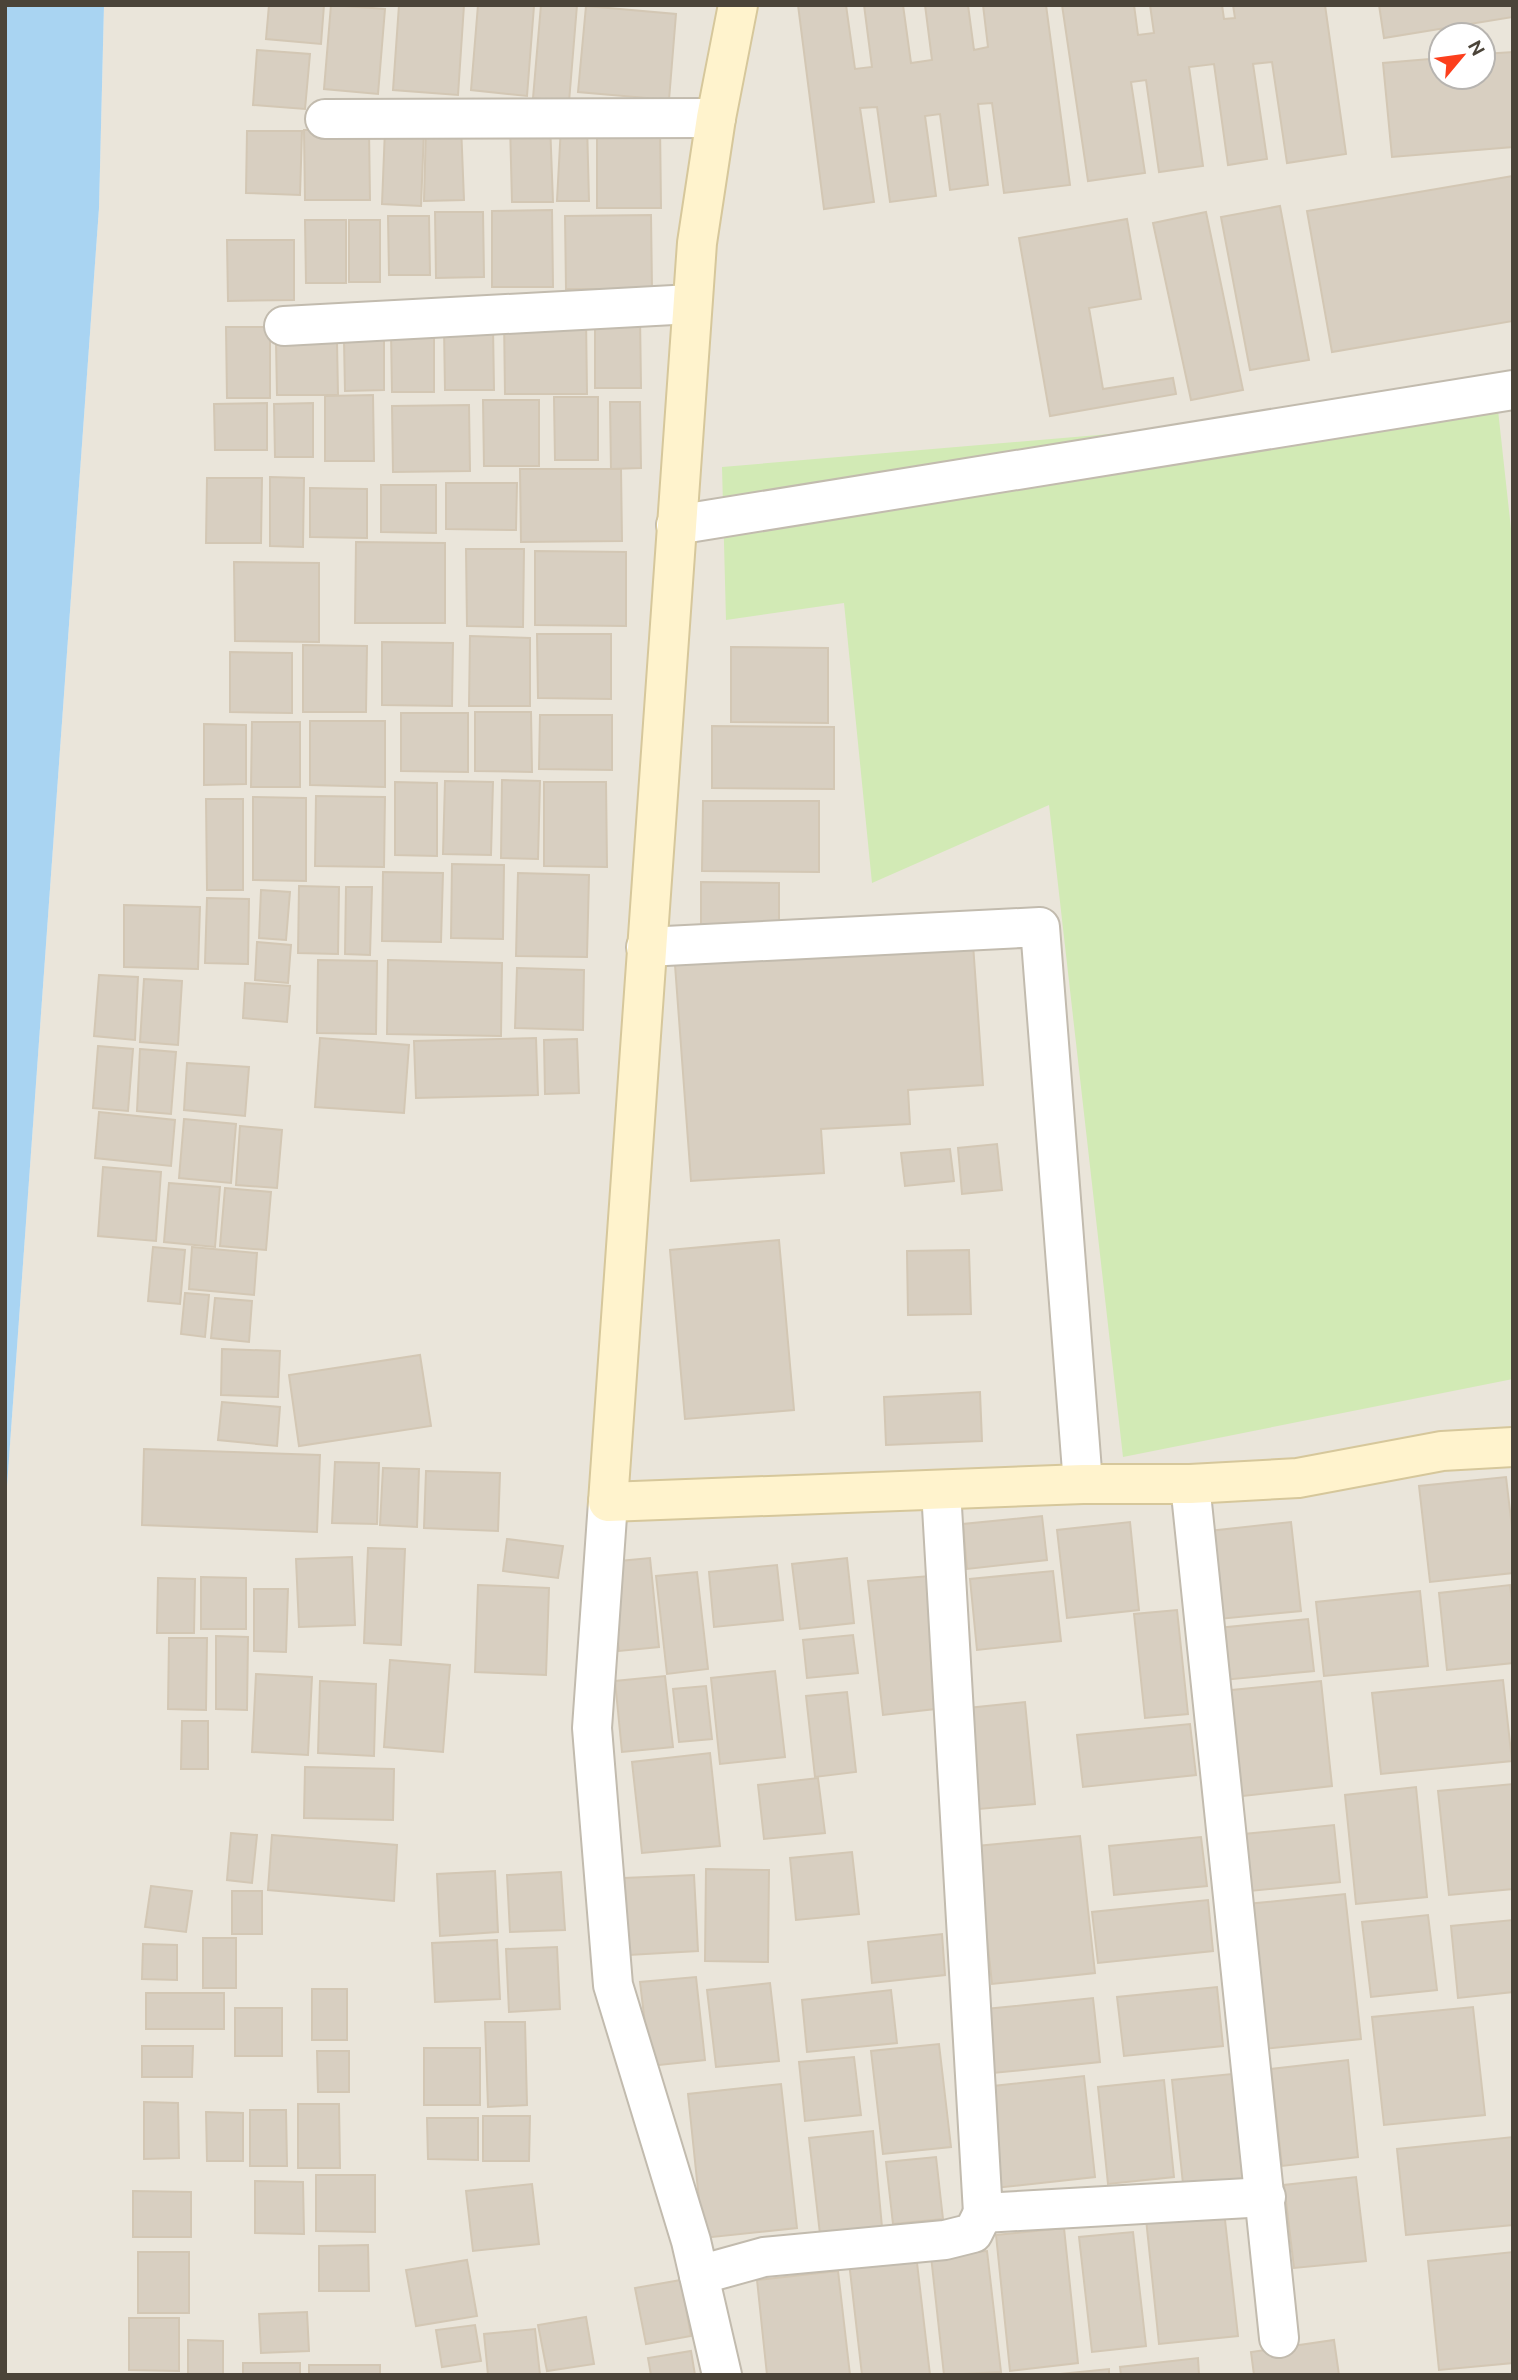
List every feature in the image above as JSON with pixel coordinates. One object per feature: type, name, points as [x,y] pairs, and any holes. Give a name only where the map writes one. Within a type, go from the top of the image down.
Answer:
[{"type":"street","points":[[722,2375],[691,2241],[613,1986],[592,1728],[697,243],[716,118],[738,5]]},
{"type":"street","points":[[325,119],[716,118]]},
{"type":"street","points":[[284,326],[692,304]]},
{"type":"street","points":[[676,525],[1513,390]]},
{"type":"street","points":[[646,947],[1040,927],[1083,1484]]},
{"type":"street","points":[[608,1502],[1083,1484],[1190,1484],[1298,1478],[1442,1451],[1513,1447]]},
{"type":"street","points":[[1190,1484],[1279,2338]]},
{"type":"street","points":[[699,2275],[764,2256],[945,2240],[973,2233],[983,2213],[941,1490]]},
{"type":"street","points":[[983,2213],[1266,2197]]},
{"type":"shaded area","points":[[104,5],[1513,5],[1513,2375],[5,2375],[5,1514],[99,208]]},
{"type":"green space","points":[[1497,401],[1513,547],[1513,1379],[1123,1457],[1049,805],[872,883],[844,603],[726,620],[722,467]]},
{"type":"water","points":[[5,5],[104,5],[99,208],[5,1514]]},
{"type":"building","points":[[269,5],[324,5],[321,44],[266,39]]},
{"type":"building","points":[[331,5],[385,9],[378,94],[324,89]]},
{"type":"building","points":[[399,5],[464,5],[458,95],[393,90]]},
{"type":"building","points":[[478,5],[534,6],[527,96],[471,90]]},
{"type":"building","points":[[541,5],[577,5],[569,102],[533,98]]},
{"type":"building","points":[[798,5],[846,5],[855,69],[872,67],[864,5],[903,5],[911,63],[932,60],[925,5],[968,5],[974,50],[988,47],[983,5],[1046,5],[1070,185],[1004,193],[992,103],[978,104],[988,185],[950,190],[940,114],[925,116],[936,196],[890,202],[877,107],[860,108],[874,202],[824,209]]},
{"type":"building","points":[[1062,5],[1134,5],[1138,35],[1154,33],[1150,5],[1222,5],[1224,19],[1235,18],[1233,5],[1325,5],[1346,154],[1287,163],[1272,62],[1253,64],[1267,159],[1228,165],[1214,64],[1189,67],[1203,166],[1159,172],[1146,80],[1131,82],[1145,173],[1088,181]]},
{"type":"building","points":[[1379,5],[1513,5],[1513,17],[1488,21],[1427,21],[1427,31],[1384,38]]},
{"type":"building","points":[[586,6],[676,14],[669,100],[578,92]]},
{"type":"building","points":[[257,50],[310,54],[305,109],[253,105]]},
{"type":"building","points":[[1513,52],[1513,147],[1392,157],[1383,63],[1427,59],[1427,91],[1497,91],[1497,53]]},
{"type":"building","points":[[550,123],[553,202],[512,202],[510,124]]},
{"type":"building","points":[[587,123],[589,201],[557,201],[561,126]]},
{"type":"building","points":[[597,124],[660,124],[661,208],[597,208]]},
{"type":"building","points":[[461,125],[464,200],[424,201],[426,127]]},
{"type":"building","points":[[385,129],[424,131],[421,206],[382,204]]},
{"type":"building","points":[[304,130],[369,130],[370,200],[305,200]]},
{"type":"building","points":[[247,131],[302,131],[300,195],[246,193]]},
{"type":"building","points":[[1513,176],[1513,321],[1332,352],[1307,211]]},
{"type":"building","points":[[1280,206],[1309,360],[1250,370],[1221,217]]},
{"type":"building","points":[[552,210],[553,287],[492,287],[492,211]]},
{"type":"building","points":[[435,212],[483,212],[484,277],[436,278]]},
{"type":"building","points":[[1206,212],[1243,390],[1191,400],[1153,223]]},
{"type":"building","points":[[651,215],[652,289],[566,289],[565,216]]},
{"type":"building","points":[[388,216],[429,216],[430,275],[389,275]]},
{"type":"building","points":[[1127,219],[1141,299],[1089,308],[1103,389],[1173,378],[1176,394],[1050,416],[1019,238]]},
{"type":"building","points":[[305,220],[346,220],[346,283],[306,283]]},
{"type":"building","points":[[349,220],[380,220],[380,282],[349,282]]},
{"type":"building","points":[[227,240],[294,240],[294,300],[228,301]]},
{"type":"building","points":[[640,316],[641,388],[595,388],[595,317]]},
{"type":"building","points":[[504,317],[586,317],[587,394],[505,394]]},
{"type":"building","points":[[226,327],[270,327],[270,398],[227,398]]},
{"type":"building","points":[[493,327],[494,390],[445,390],[444,328]]},
{"type":"building","points":[[391,332],[434,332],[434,392],[392,392]]},
{"type":"building","points":[[344,340],[384,340],[384,390],[345,391]]},
{"type":"building","points":[[276,342],[337,342],[338,395],[277,395]]},
{"type":"building","points":[[373,395],[374,461],[325,461],[325,396]]},
{"type":"building","points":[[554,397],[598,397],[598,460],[555,460]]},
{"type":"building","points":[[483,400],[539,400],[539,466],[484,466]]},
{"type":"building","points":[[610,402],[640,402],[641,468],[611,469]]},
{"type":"building","points":[[267,403],[267,450],[215,450],[214,404]]},
{"type":"building","points":[[313,403],[313,457],[275,457],[274,404]]},
{"type":"building","points":[[469,405],[470,471],[393,472],[392,406]]},
{"type":"building","points":[[520,469],[621,469],[622,541],[521,542]]},
{"type":"building","points":[[270,477],[304,478],[303,547],[270,546]]},
{"type":"building","points":[[207,478],[262,478],[261,543],[206,543]]},
{"type":"building","points":[[446,483],[517,483],[516,530],[446,529]]},
{"type":"building","points":[[381,485],[436,485],[436,533],[381,532]]},
{"type":"building","points":[[310,488],[367,489],[367,538],[310,537]]},
{"type":"building","points":[[356,542],[445,543],[445,623],[355,623]]},
{"type":"building","points":[[466,549],[524,549],[523,627],[467,626]]},
{"type":"building","points":[[535,551],[626,552],[626,626],[535,625]]},
{"type":"building","points":[[234,562],[319,563],[319,642],[235,641]]},
{"type":"building","points":[[537,634],[611,634],[611,699],[538,698]]},
{"type":"building","points":[[470,636],[530,638],[530,706],[469,706]]},
{"type":"building","points":[[382,642],[453,643],[452,706],[382,705]]},
{"type":"building","points":[[303,645],[367,646],[366,712],[303,712]]},
{"type":"building","points":[[731,647],[828,648],[828,723],[731,722]]},
{"type":"building","points":[[230,652],[292,653],[292,713],[230,712]]},
{"type":"building","points":[[475,712],[531,712],[532,772],[475,771]]},
{"type":"building","points":[[401,713],[468,713],[468,772],[401,771]]},
{"type":"building","points":[[540,715],[612,715],[612,770],[539,769]]},
{"type":"building","points":[[310,721],[385,721],[385,787],[310,785]]},
{"type":"building","points":[[252,722],[300,722],[300,787],[251,787]]},
{"type":"building","points":[[204,724],[246,725],[246,784],[204,785]]},
{"type":"building","points":[[712,726],[834,727],[834,789],[712,788]]},
{"type":"building","points":[[502,780],[540,781],[538,859],[501,858]]},
{"type":"building","points":[[445,781],[493,782],[491,855],[443,854]]},
{"type":"building","points":[[395,782],[437,783],[437,856],[395,855]]},
{"type":"building","points":[[544,782],[606,782],[607,867],[544,866]]},
{"type":"building","points":[[316,796],[385,797],[384,867],[315,866]]},
{"type":"building","points":[[253,797],[306,798],[306,881],[253,880]]},
{"type":"building","points":[[206,799],[243,799],[243,890],[207,890]]},
{"type":"building","points":[[703,801],[819,801],[819,872],[702,871]]},
{"type":"building","points":[[452,864],[504,865],[503,939],[451,938]]},
{"type":"building","points":[[383,872],[443,873],[441,942],[382,941]]},
{"type":"building","points":[[518,873],[589,875],[587,957],[516,956]]},
{"type":"building","points":[[701,882],[779,883],[779,933],[701,932]]},
{"type":"building","points":[[299,886],[339,887],[338,954],[298,953]]},
{"type":"building","points":[[346,887],[372,887],[370,955],[345,954]]},
{"type":"building","points":[[261,890],[290,892],[286,940],[259,938]]},
{"type":"building","points":[[207,898],[249,899],[248,964],[205,963]]},
{"type":"building","points":[[124,905],[200,907],[198,969],[124,967]]},
{"type":"building","points":[[257,942],[291,945],[288,983],[255,980]]},
{"type":"building","points":[[973,944],[983,1085],[908,1090],[910,1124],[821,1129],[824,1173],[691,1181],[675,965]]},
{"type":"building","points":[[318,960],[377,961],[376,1034],[317,1033]]},
{"type":"building","points":[[388,960],[502,963],[501,1036],[387,1034]]},
{"type":"building","points":[[517,968],[584,970],[583,1030],[515,1028]]},
{"type":"building","points":[[99,975],[138,977],[135,1040],[94,1036]]},
{"type":"building","points":[[144,979],[182,981],[178,1045],[140,1042]]},
{"type":"building","points":[[245,983],[290,986],[287,1022],[243,1018]]},
{"type":"building","points":[[320,1038],[409,1045],[404,1113],[315,1107]]},
{"type":"building","points":[[536,1038],[538,1095],[416,1098],[414,1041]]},
{"type":"building","points":[[577,1039],[579,1093],[545,1094],[544,1040]]},
{"type":"building","points":[[98,1046],[133,1049],[128,1111],[93,1108]]},
{"type":"building","points":[[140,1049],[176,1052],[171,1114],[137,1111]]},
{"type":"building","points":[[187,1063],[249,1067],[245,1116],[184,1110]]},
{"type":"building","points":[[99,1112],[175,1120],[171,1166],[95,1158]]},
{"type":"building","points":[[184,1119],[236,1124],[231,1183],[179,1178]]},
{"type":"building","points":[[240,1126],[282,1130],[277,1188],[236,1185]]},
{"type":"building","points":[[997,1144],[1002,1190],[962,1194],[958,1148]]},
{"type":"building","points":[[950,1149],[954,1181],[905,1186],[901,1153]]},
{"type":"building","points":[[103,1167],[161,1172],[156,1241],[98,1236]]},
{"type":"building","points":[[169,1183],[220,1187],[215,1247],[164,1242]]},
{"type":"building","points":[[225,1188],[271,1192],[266,1250],[220,1246]]},
{"type":"building","points":[[779,1240],[794,1410],[685,1419],[670,1250]]},
{"type":"building","points":[[153,1247],[185,1250],[180,1304],[148,1301]]},
{"type":"building","points":[[192,1247],[257,1253],[254,1295],[189,1289]]},
{"type":"building","points":[[969,1250],[971,1314],[908,1315],[907,1251]]},
{"type":"building","points":[[185,1293],[209,1295],[205,1337],[181,1334]]},
{"type":"building","points":[[215,1298],[252,1301],[249,1342],[211,1338]]},
{"type":"building","points":[[222,1349],[280,1351],[278,1397],[221,1395]]},
{"type":"building","points":[[420,1355],[431,1426],[299,1446],[289,1375]]},
{"type":"building","points":[[980,1392],[982,1441],[886,1445],[884,1397]]},
{"type":"building","points":[[222,1402],[280,1407],[277,1446],[218,1440]]},
{"type":"building","points":[[144,1449],[320,1455],[317,1532],[142,1525]]},
{"type":"building","points":[[335,1462],[379,1463],[377,1524],[332,1523]]},
{"type":"building","points":[[383,1468],[419,1469],[417,1527],[380,1525]]},
{"type":"building","points":[[426,1471],[500,1473],[498,1531],[424,1528]]},
{"type":"building","points":[[1506,1477],[1513,1536],[1513,1573],[1430,1582],[1419,1486]]},
{"type":"building","points":[[1042,1516],[1047,1560],[967,1569],[963,1524]]},
{"type":"building","points":[[1130,1522],[1139,1610],[1067,1618],[1057,1530]]},
{"type":"building","points":[[1291,1522],[1301,1611],[1219,1619],[1209,1531]]},
{"type":"building","points":[[507,1539],[563,1546],[558,1578],[503,1571]]},
{"type":"building","points":[[368,1548],[405,1549],[401,1645],[364,1643]]},
{"type":"building","points":[[352,1557],[355,1625],[299,1627],[296,1559]]},
{"type":"building","points":[[650,1558],[659,1647],[619,1651],[609,1562]]},
{"type":"building","points":[[847,1558],[854,1623],[800,1629],[792,1564]]},
{"type":"building","points":[[777,1565],[783,1620],[714,1627],[709,1572]]},
{"type":"building","points":[[1053,1571],[1061,1641],[977,1650],[970,1579]]},
{"type":"building","points":[[697,1572],[708,1669],[667,1674],[656,1576]]},
{"type":"building","points":[[930,1576],[944,1708],[883,1715],[868,1581]]},
{"type":"building","points":[[201,1577],[246,1578],[246,1629],[201,1629]]},
{"type":"building","points":[[158,1578],[195,1579],[194,1633],[157,1633]]},
{"type":"building","points":[[478,1585],[549,1588],[546,1675],[475,1672]]},
{"type":"building","points":[[1510,1585],[1513,1608],[1513,1663],[1447,1670],[1439,1593]]},
{"type":"building","points":[[254,1589],[288,1589],[286,1652],[254,1651]]},
{"type":"building","points":[[1420,1591],[1428,1666],[1324,1676],[1316,1602]]},
{"type":"building","points":[[1177,1610],[1188,1714],[1145,1718],[1134,1614]]},
{"type":"building","points":[[1308,1619],[1314,1671],[1223,1680],[1218,1628]]},
{"type":"building","points":[[853,1635],[858,1673],[807,1678],[803,1640]]},
{"type":"building","points":[[216,1636],[248,1637],[247,1710],[216,1709]]},
{"type":"building","points":[[169,1638],[207,1638],[206,1710],[168,1709]]},
{"type":"building","points":[[390,1660],[450,1665],[443,1752],[384,1747]]},
{"type":"building","points":[[775,1671],[785,1757],[720,1764],[711,1678]]},
{"type":"building","points":[[256,1674],[312,1677],[308,1755],[252,1752]]},
{"type":"building","points":[[665,1676],[673,1747],[622,1752],[615,1681]]},
{"type":"building","points":[[1503,1680],[1512,1761],[1381,1774],[1372,1693]]},
{"type":"building","points":[[320,1681],[376,1684],[374,1756],[318,1753]]},
{"type":"building","points":[[1321,1681],[1332,1786],[1234,1797],[1222,1691]]},
{"type":"building","points":[[706,1686],[712,1739],[679,1742],[673,1689]]},
{"type":"building","points":[[847,1692],[856,1772],[815,1777],[806,1696]]},
{"type":"building","points":[[1025,1702],[1035,1804],[979,1809],[968,1708]]},
{"type":"building","points":[[182,1721],[208,1721],[208,1769],[181,1769]]},
{"type":"building","points":[[1190,1724],[1196,1775],[1083,1787],[1077,1735]]},
{"type":"building","points":[[710,1753],[720,1846],[642,1853],[632,1762]]},
{"type":"building","points":[[305,1767],[394,1769],[393,1820],[304,1818]]},
{"type":"building","points":[[818,1778],[825,1833],[764,1839],[758,1785]]},
{"type":"building","points":[[1513,1784],[1513,1889],[1449,1895],[1438,1791]]},
{"type":"building","points":[[1416,1787],[1427,1897],[1356,1904],[1345,1795]]},
{"type":"building","points":[[1334,1825],[1340,1882],[1250,1891],[1244,1834]]},
{"type":"building","points":[[231,1833],[257,1835],[252,1883],[227,1880]]},
{"type":"building","points":[[272,1835],[397,1845],[394,1901],[268,1890]]},
{"type":"building","points":[[1080,1836],[1095,1973],[992,1984],[977,1846]]},
{"type":"building","points":[[1201,1837],[1207,1886],[1114,1895],[1109,1846]]},
{"type":"building","points":[[852,1852],[859,1914],[796,1920],[790,1858]]},
{"type":"building","points":[[706,1869],[769,1870],[768,1962],[705,1961]]},
{"type":"building","points":[[495,1871],[498,1932],[440,1936],[437,1874]]},
{"type":"building","points":[[561,1872],[565,1930],[510,1932],[507,1875]]},
{"type":"building","points":[[694,1875],[698,1951],[629,1955],[624,1878]]},
{"type":"building","points":[[151,1886],[192,1891],[186,1932],[145,1927]]},
{"type":"building","points":[[232,1891],[262,1891],[262,1934],[232,1934]]},
{"type":"building","points":[[1345,1894],[1361,2039],[1263,2049],[1247,1904]]},
{"type":"building","points":[[1208,1900],[1213,1951],[1098,1963],[1092,1912]]},
{"type":"building","points":[[1428,1915],[1437,1990],[1371,1997],[1362,1922]]},
{"type":"building","points":[[1513,1920],[1513,1992],[1458,1998],[1451,1926]]},
{"type":"building","points":[[942,1934],[945,1975],[872,1983],[868,1942]]},
{"type":"building","points":[[203,1938],[236,1938],[236,1988],[203,1988]]},
{"type":"building","points":[[497,1940],[500,1999],[435,2002],[432,1943]]},
{"type":"building","points":[[143,1944],[177,1945],[177,1980],[142,1979]]},
{"type":"building","points":[[557,1947],[560,2009],[509,2012],[506,1949]]},
{"type":"building","points":[[696,1977],[705,2060],[650,2066],[640,1982]]},
{"type":"building","points":[[770,1983],[779,2061],[716,2067],[707,1990]]},
{"type":"building","points":[[1217,1987],[1223,2046],[1124,2056],[1117,1997]]},
{"type":"building","points":[[312,1989],[347,1989],[347,2040],[312,2040]]},
{"type":"building","points":[[891,1990],[897,2043],[807,2052],[802,2000]]},
{"type":"building","points":[[146,1993],[224,1993],[224,2029],[146,2029]]},
{"type":"building","points":[[1093,1998],[1100,2062],[993,2073],[986,2009]]},
{"type":"building","points":[[1473,2007],[1485,2115],[1384,2125],[1372,2017]]},
{"type":"building","points":[[235,2008],[282,2008],[282,2056],[235,2056]]},
{"type":"building","points":[[485,2022],[525,2022],[527,2105],[488,2107]]},
{"type":"building","points":[[939,2044],[951,2147],[883,2154],[871,2051]]},
{"type":"building","points":[[142,2046],[193,2046],[192,2077],[142,2077]]},
{"type":"building","points":[[424,2048],[480,2048],[480,2105],[424,2105]]},
{"type":"building","points":[[317,2051],[349,2051],[349,2092],[318,2092]]},
{"type":"building","points":[[854,2057],[861,2115],[805,2121],[799,2062]]},
{"type":"building","points":[[1348,2060],[1358,2157],[1282,2166],[1271,2069]]},
{"type":"building","points":[[1232,2074],[1245,2187],[1184,2193],[1172,2080]]},
{"type":"building","points":[[1084,2076],[1095,2177],[995,2188],[984,2087]]},
{"type":"building","points":[[1164,2080],[1174,2177],[1108,2184],[1098,2087]]},
{"type":"building","points":[[781,2084],[797,2228],[703,2238],[688,2094]]},
{"type":"building","points":[[144,2102],[178,2103],[179,2158],[144,2159]]},
{"type":"building","points":[[298,2104],[339,2104],[340,2168],[298,2168]]},
{"type":"building","points":[[250,2110],[286,2110],[287,2166],[250,2166]]},
{"type":"building","points":[[206,2112],[243,2113],[243,2161],[207,2161]]},
{"type":"building","points":[[483,2116],[530,2116],[529,2161],[483,2161]]},
{"type":"building","points":[[427,2118],[478,2118],[478,2160],[428,2159]]},
{"type":"building","points":[[873,2131],[882,2227],[820,2234],[809,2138]]},
{"type":"building","points":[[1513,2137],[1513,2225],[1406,2235],[1397,2149]]},
{"type":"building","points":[[936,2157],[943,2219],[893,2224],[886,2162]]},
{"type":"building","points":[[316,2175],[375,2175],[375,2232],[316,2231]]},
{"type":"building","points":[[1356,2177],[1366,2261],[1294,2268],[1284,2185]]},
{"type":"building","points":[[255,2181],[303,2182],[304,2234],[255,2233]]},
{"type":"building","points":[[532,2184],[539,2244],[473,2251],[466,2191]]},
{"type":"building","points":[[133,2191],[191,2192],[191,2237],[133,2237]]},
{"type":"building","points":[[1224,2211],[1238,2336],[1159,2344],[1146,2219]]},
{"type":"building","points":[[1064,2228],[1078,2363],[1010,2371],[996,2235]]},
{"type":"building","points":[[1133,2232],[1146,2346],[1092,2352],[1079,2237]]},
{"type":"building","points":[[368,2245],[369,2291],[319,2291],[319,2246]]},
{"type":"building","points":[[987,2251],[1001,2372],[944,2375],[931,2256]]},
{"type":"building","points":[[138,2252],[189,2252],[189,2313],[138,2313]]},
{"type":"building","points":[[1513,2252],[1513,2363],[1439,2370],[1428,2261]]},
{"type":"building","points":[[916,2254],[930,2375],[862,2375],[849,2262]]},
{"type":"building","points":[[467,2260],[477,2316],[416,2326],[406,2270]]},
{"type":"building","points":[[838,2271],[850,2375],[767,2375],[757,2280]]},
{"type":"building","points":[[681,2280],[691,2336],[646,2344],[635,2288]]},
{"type":"building","points":[[307,2312],[309,2351],[261,2353],[259,2314]]},
{"type":"building","points":[[586,2317],[594,2364],[547,2371],[538,2325]]},
{"type":"building","points":[[129,2318],[179,2318],[179,2371],[129,2370]]},
{"type":"building","points":[[475,2325],[481,2361],[442,2367],[436,2330]]},
{"type":"building","points":[[535,2329],[540,2375],[488,2375],[484,2334]]},
{"type":"building","points":[[188,2340],[223,2341],[223,2375],[188,2375]]},
{"type":"building","points":[[1334,2340],[1339,2375],[1254,2375],[1251,2352]]},
{"type":"building","points":[[691,2351],[695,2375],[651,2375],[648,2358]]},
{"type":"building","points":[[1198,2358],[1199,2375],[1121,2375],[1120,2367]]},
{"type":"building","points":[[243,2363],[300,2363],[300,2375],[243,2375]]},
{"type":"building","points":[[309,2365],[380,2365],[380,2375],[309,2375]]},
{"type":"building","points":[[1109,2369],[1109,2375],[1050,2375]]}]
